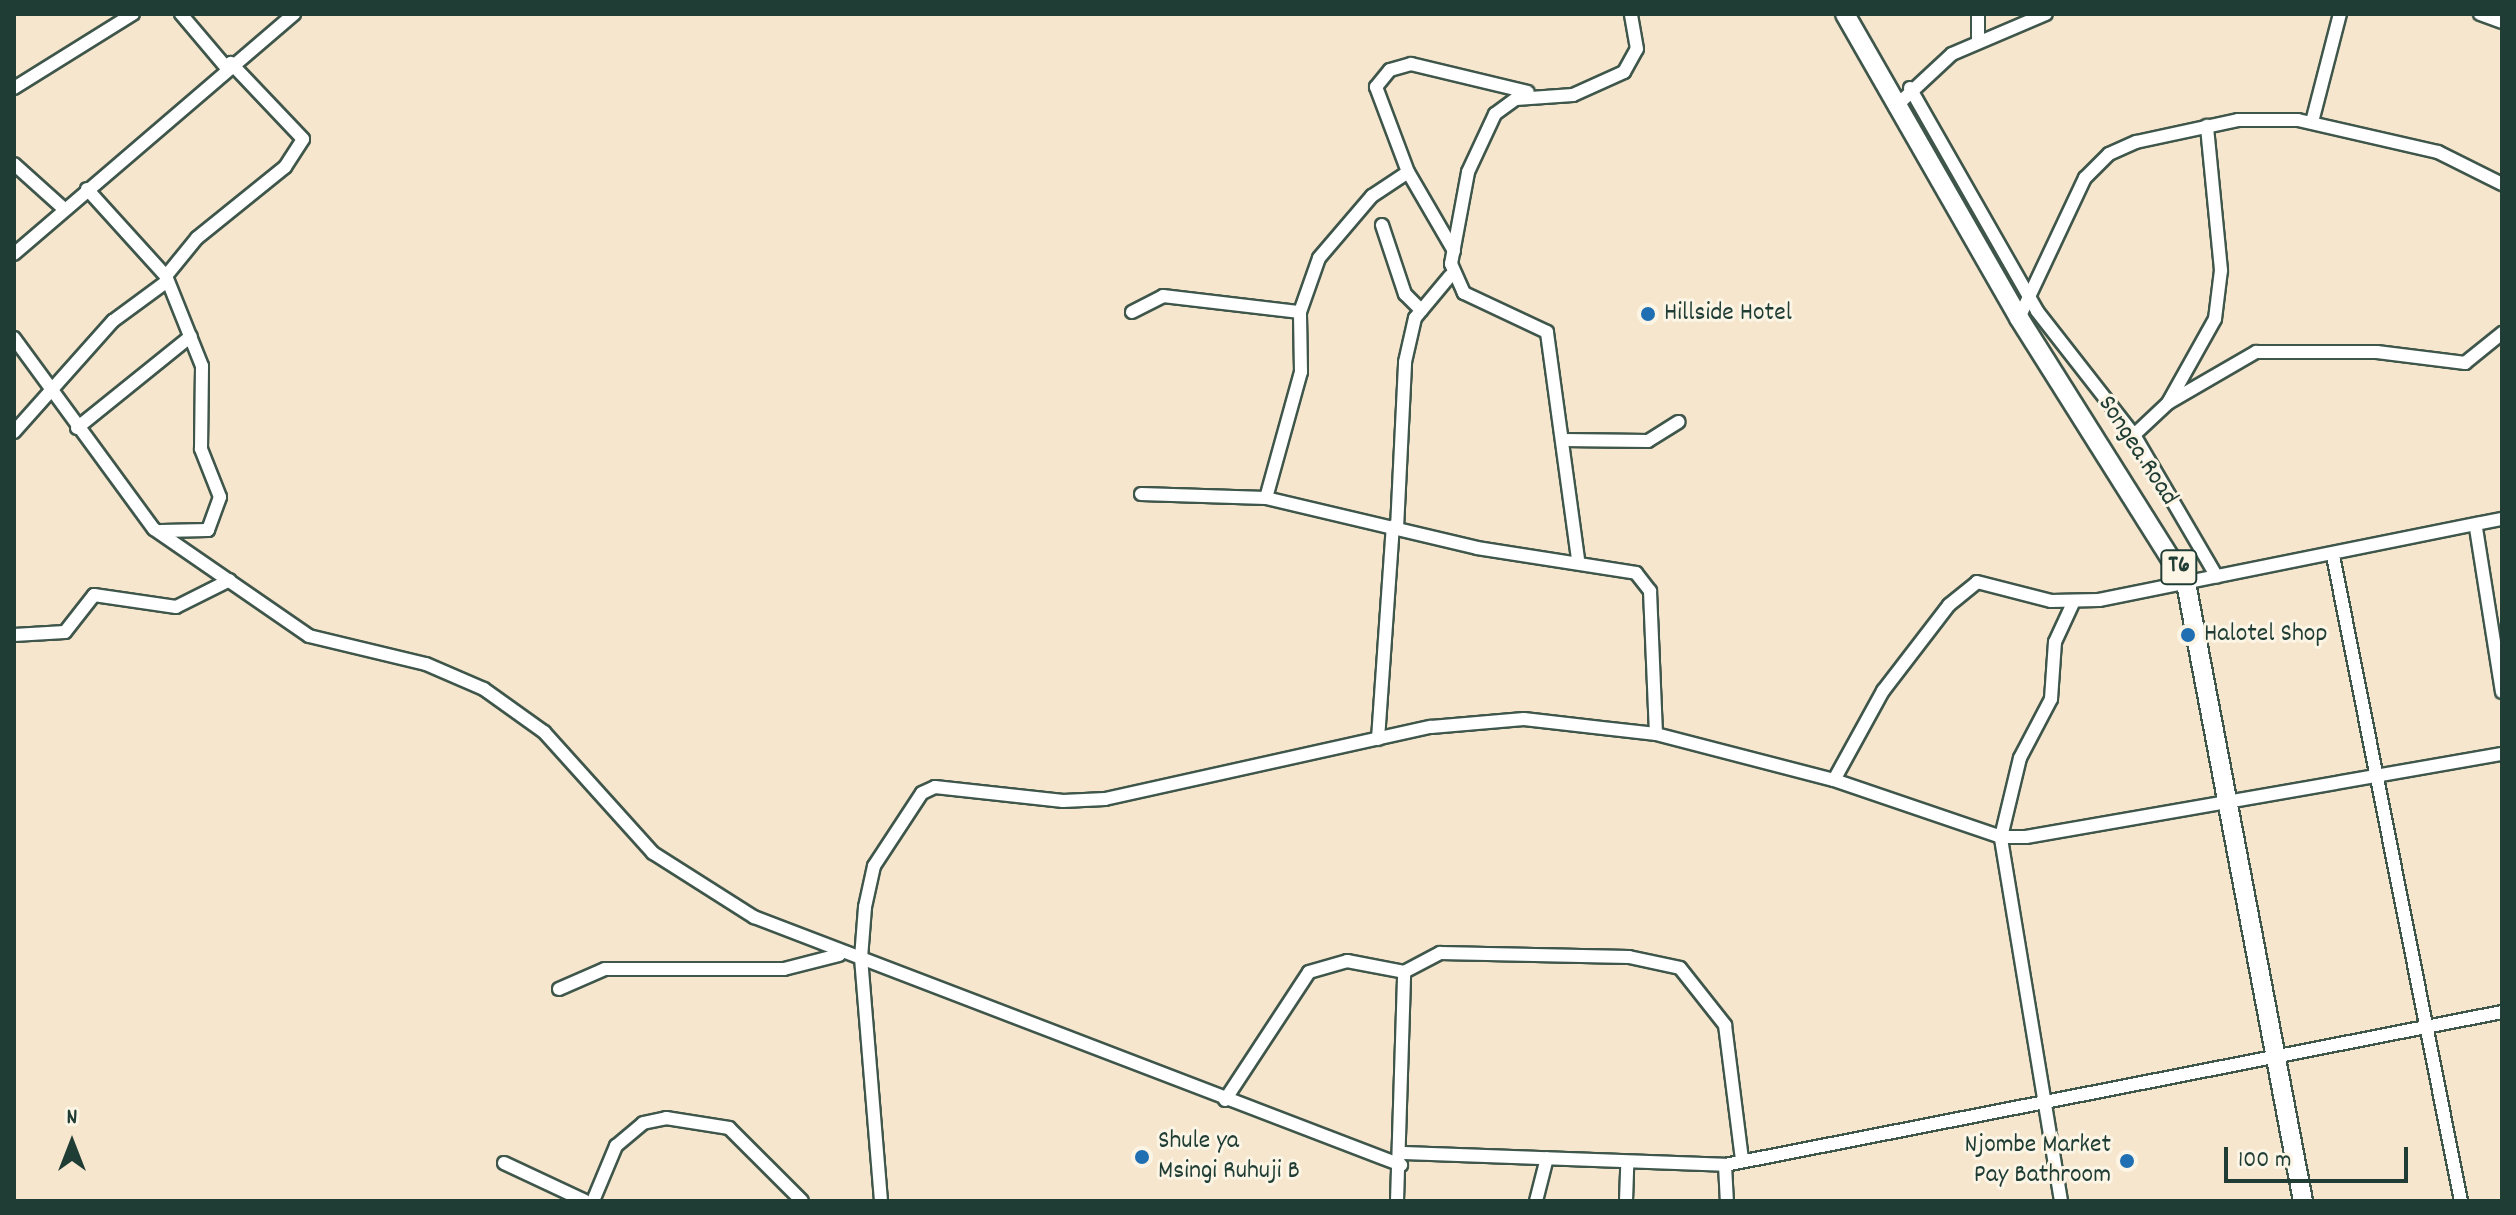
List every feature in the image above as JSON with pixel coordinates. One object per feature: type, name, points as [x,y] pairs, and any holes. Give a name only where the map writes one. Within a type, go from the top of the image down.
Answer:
[{"type":"highway","name":"Songea Road","points":[[1845,14],[1895,107],[2019,318],[2186,583],[2233,802],[2303,1201]]},
{"type":"street","points":[[14,88],[133,14]]},
{"type":"street","points":[[14,432],[53,393],[113,321],[166,279],[197,238],[301,147],[298,129],[228,64],[181,14]]},
{"type":"street","points":[[14,254],[228,64],[294,14]]},
{"type":"street","points":[[1454,251],[1408,172],[1377,99],[1376,87],[1390,70],[1430,65],[1469,81],[1535,93],[1573,95],[1624,72],[1637,49],[1631,14]]},
{"type":"street","points":[[1978,14],[1978,39]]},
{"type":"street","points":[[1895,107],[1910,88],[1978,39],[2046,14]]},
{"type":"street","points":[[2312,122],[2340,14]]},
{"type":"street","points":[[2480,14],[2502,22]]},
{"type":"street","points":[[1910,88],[2029,296],[2134,435],[2217,577]]},
{"type":"street","points":[[1378,739],[1405,362],[1421,310],[1450,276],[1480,137],[1495,114],[1535,93]]},
{"type":"street","points":[[2019,318],[2097,164],[2136,142],[2260,118],[2312,122],[2438,152],[2502,184]]},
{"type":"street","points":[[2168,403],[2209,336],[2220,293],[2207,126]]},
{"type":"street","points":[[14,164],[64,209]]},
{"type":"street","points":[[1266,498],[1301,372],[1300,312],[1331,240],[1372,196],[1408,172]]},
{"type":"street","points":[[87,189],[166,279],[191,336],[203,381],[202,454],[218,483],[220,510],[197,536],[154,529]]},
{"type":"street","points":[[1382,225],[1405,294],[1421,310]]},
{"type":"street","points":[[1450,276],[1464,293],[1547,332],[1578,559]]},
{"type":"street","points":[[1132,312],[1163,296],[1300,312]]},
{"type":"street","points":[[2134,435],[2168,403],[2256,352],[2377,352],[2465,363],[2502,333]]},
{"type":"street","points":[[77,428],[191,336]]},
{"type":"street","points":[[14,338],[154,529],[309,636],[426,664],[484,689],[544,732],[653,853],[754,917],[839,955],[861,958],[1225,1100],[1402,1159],[1547,1158],[1627,1165],[1725,1165],[1742,1159],[2042,1105],[2279,1054],[2502,1012]]},
{"type":"street","points":[[1563,440],[1648,441],[1678,422]]},
{"type":"street","points":[[1141,494],[1266,498],[1477,548],[1578,559],[1646,581],[1656,734]]},
{"type":"street","points":[[1834,780],[1883,691],[1962,590],[1977,582],[2073,603],[2476,528],[2502,519]]},
{"type":"street","points":[[2476,528],[2502,692]]},
{"type":"street","points":[[2333,556],[2461,1201]]},
{"type":"street","points":[[14,635],[65,632],[94,595],[176,607],[230,580]]},
{"type":"street","points":[[2061,1201],[2042,1105],[2001,837],[2020,758],[2051,699],[2055,642],[2073,603]]},
{"type":"street","points":[[881,1201],[861,958],[874,866],[922,793],[935,787],[1063,801],[1105,799],[1378,739],[1524,719],[1656,734],[1834,780],[2001,837],[2048,836],[2502,754]]},
{"type":"street","points":[[1225,1100],[1309,972],[1347,961],[1404,972],[1440,953],[1629,957],[1680,968],[1725,1025],[1742,1159]]},
{"type":"street","points":[[559,989],[605,969],[784,969],[839,955]]},
{"type":"street","points":[[1397,1201],[1402,1159],[1404,972]]},
{"type":"street","points":[[593,1201],[616,1146],[643,1123],[666,1118],[729,1128],[802,1201]]},
{"type":"street","points":[[1536,1201],[1547,1158]]},
{"type":"street","points":[[504,1163],[585,1201]]},
{"type":"street","points":[[1626,1201],[1627,1165]]},
{"type":"street","points":[[1725,1165],[1727,1201]]},
{"type":"place","name":"Hillside Hotel","points":[[1648,314]]},
{"type":"place","name":"Halotel Shop","points":[[2188,635]]},
{"type":"place","name":"Shule ya Msingi Ruhuji B","points":[[1142,1157]]},
{"type":"place","name":"Njombe Market Pay Bathroom","points":[[2127,1161]]}]
